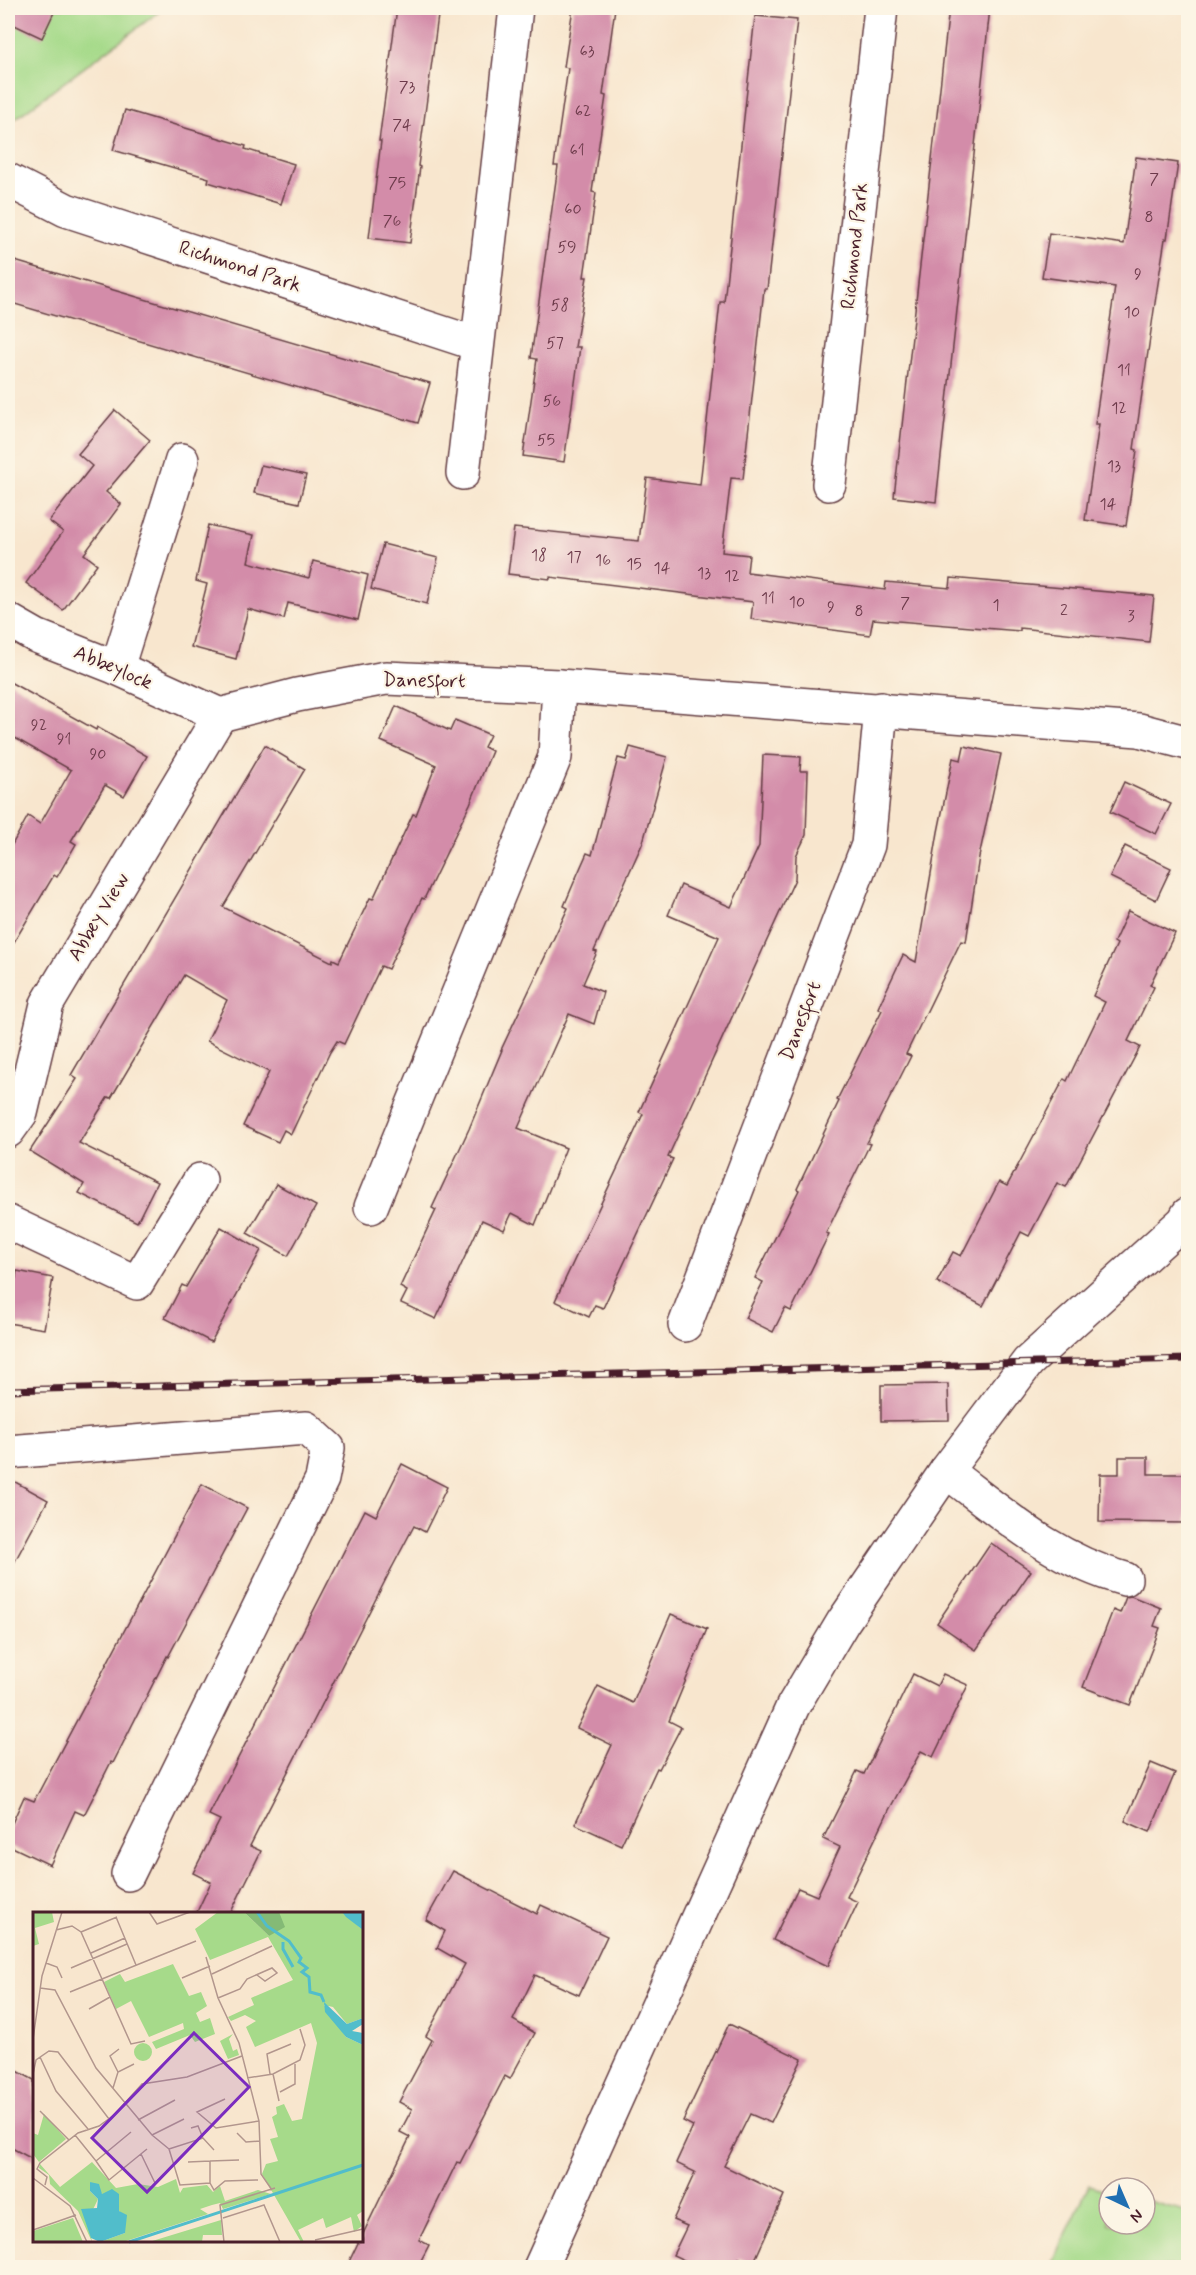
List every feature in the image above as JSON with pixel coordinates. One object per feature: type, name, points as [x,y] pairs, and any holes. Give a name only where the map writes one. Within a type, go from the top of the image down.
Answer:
[{"type":"street","points":[[463,473],[516,8]]},
{"type":"street","name":"Richmond Park","points":[[829,484],[881,8]]},
{"type":"street","name":"Richmond Park","points":[[8,180],[66,210],[477,344]]},
{"type":"street","points":[[117,668],[182,460]]},
{"type":"street","name":"Abbeylock","points":[[8,620],[36,636],[117,668],[220,715]]},
{"type":"street","name":"Danesfort","points":[[220,715],[297,695],[386,678],[560,686],[881,709],[1139,730],[1188,743]]},
{"type":"street","points":[[371,1207],[555,757],[560,686]]},
{"type":"street","name":"Danesfort","points":[[685,1325],[868,845],[881,709]]},
{"type":"street","name":"Abbey View","points":[[8,1131],[21,1113],[47,1004],[220,715]]},
{"type":"street","points":[[8,1222],[137,1283],[201,1180]]},
{"type":"street","points":[[540,2268],[793,1706],[843,1622],[946,1471],[1028,1362],[1184,1221],[1188,1214]]},
{"type":"street","points":[[8,1452],[306,1428],[328,1448],[322,1479],[128,1874]]},
{"type":"street","points":[[946,1471],[1038,1541],[1096,1571],[1125,1579]]},
{"type":"green space","points":[[8,8],[164,8],[8,124]]},
{"type":"green space","points":[[1089,2185],[1097,2187],[1097,2236],[1157,2236],[1157,2203],[1188,2212],[1188,2267],[1051,2267]]},
{"type":"building","points":[[8,8],[56,8],[42,38],[8,22]]},
{"type":"building","points":[[397,8],[439,8],[410,243],[369,238]]},
{"type":"building","points":[[573,8],[615,8],[603,95],[606,96],[592,192],[596,193],[584,277],[587,277],[575,347],[580,347],[564,462],[523,456],[537,359],[531,358],[558,166],[554,166],[568,68],[564,67]]},
{"type":"building","points":[[949,8],[990,8],[936,502],[894,497]]},
{"type":"building","points":[[755,16],[797,20],[743,479],[731,478],[722,552],[749,555],[747,572],[885,590],[886,582],[950,588],[951,578],[1154,596],[1149,642],[1020,628],[1020,631],[873,619],[870,635],[751,619],[753,602],[508,574],[514,528],[639,541],[647,478],[700,485],[720,302],[724,302]]},
{"type":"building","points":[[125,110],[246,146],[245,149],[294,164],[281,204],[208,182],[209,178],[113,150]]},
{"type":"building","points":[[1136,157],[1178,163],[1134,449],[1137,450],[1126,526],[1085,520],[1099,424],[1095,424],[1115,287],[1042,277],[1049,233],[1124,244]]},
{"type":"building","points":[[8,259],[430,383],[418,423],[8,302]]},
{"type":"building","points":[[115,410],[150,440],[106,492],[121,504],[84,554],[97,564],[63,610],[26,583],[63,532],[49,521],[92,466],[78,454]]},
{"type":"building","points":[[261,465],[306,475],[299,503],[254,493]]},
{"type":"building","points":[[208,525],[254,535],[248,562],[309,578],[313,561],[368,575],[358,620],[288,603],[284,619],[248,609],[236,659],[191,647],[207,584],[196,581]]},
{"type":"building","points":[[383,544],[438,558],[427,604],[371,589]]},
{"type":"building","points":[[8,681],[147,756],[124,796],[105,785],[71,841],[76,844],[57,877],[54,875],[8,952],[8,852],[28,816],[40,824],[71,770],[8,734]]},
{"type":"building","points":[[396,706],[450,731],[455,720],[490,735],[484,747],[492,751],[470,804],[388,969],[381,966],[344,1044],[337,1041],[330,1052],[291,1134],[284,1130],[278,1142],[243,1126],[269,1072],[207,1041],[227,1000],[184,975],[111,1098],[108,1097],[79,1143],[157,1182],[137,1222],[79,1193],[84,1184],[30,1151],[77,1079],[71,1075],[265,745],[305,769],[223,907],[332,962],[333,959],[339,962],[370,898],[373,899],[413,814],[416,815],[436,765],[381,741]]},
{"type":"building","points":[[964,746],[1001,754],[979,857],[966,942],[961,941],[906,1054],[911,1056],[867,1143],[870,1144],[791,1311],[785,1308],[773,1332],[745,1318],[763,1282],[755,1278],[799,1190],[797,1189],[839,1101],[837,1100],[882,1010],[878,1008],[903,955],[916,962],[953,758],[961,760]]},
{"type":"building","points":[[630,747],[667,757],[643,842],[594,951],[597,952],[583,984],[603,992],[594,1024],[569,1014],[518,1128],[566,1148],[535,1225],[512,1213],[504,1230],[482,1220],[436,1319],[401,1303],[407,1291],[400,1287],[436,1210],[432,1208],[469,1129],[501,1050],[568,908],[564,906],[587,853],[592,855],[618,758],[626,760]]},
{"type":"building","points":[[763,755],[801,757],[800,771],[808,771],[806,835],[796,856],[795,879],[668,1157],[673,1159],[603,1308],[595,1305],[589,1317],[555,1301],[643,1114],[639,1112],[719,937],[668,915],[681,885],[731,907],[759,846]]},
{"type":"building","points":[[1124,782],[1171,804],[1156,834],[1110,812]]},
{"type":"building","points":[[1125,846],[1171,868],[1156,900],[1110,877]]},
{"type":"building","points":[[1128,911],[1175,933],[1150,985],[1154,987],[1128,1041],[1140,1047],[1066,1187],[1057,1183],[1029,1236],[1021,1232],[983,1306],[937,1282],[953,1252],[961,1256],[999,1182],[1007,1186],[1064,1079],[1067,1081],[1105,1002],[1093,996],[1117,944],[1114,942]]},
{"type":"building","points":[[276,1184],[316,1206],[288,1256],[247,1233]]},
{"type":"building","points":[[221,1227],[261,1250],[211,1342],[165,1318],[182,1285],[186,1287]]},
{"type":"building","points":[[17,1271],[53,1278],[44,1329],[8,1323],[8,1277],[16,1278]]},
{"type":"building","points":[[948,1384],[949,1420],[881,1421],[881,1385]]},
{"type":"building","points":[[1119,1457],[1148,1457],[1148,1474],[1187,1474],[1187,1523],[1099,1522],[1100,1474],[1119,1474]]},
{"type":"building","points":[[402,1464],[447,1487],[425,1532],[414,1526],[250,1846],[261,1851],[231,1912],[197,1912],[211,1882],[193,1873],[220,1820],[209,1815],[365,1510],[376,1516]]},
{"type":"building","points":[[8,1478],[48,1500],[8,1574]]},
{"type":"building","points":[[202,1484],[247,1508],[167,1656],[113,1763],[111,1762],[84,1815],[75,1811],[50,1865],[8,1845],[8,1832],[24,1797],[34,1801]]},
{"type":"building","points":[[991,1543],[1031,1571],[976,1650],[937,1623]]},
{"type":"building","points":[[1131,1596],[1161,1608],[1154,1626],[1160,1628],[1130,1705],[1083,1687],[1113,1610],[1120,1613],[1126,1597]]},
{"type":"building","points":[[671,1614],[707,1629],[669,1721],[681,1727],[659,1769],[657,1768],[621,1845],[575,1824],[612,1745],[577,1728],[598,1686],[633,1703]]},
{"type":"building","points":[[913,1674],[937,1686],[943,1674],[968,1685],[933,1757],[921,1751],[889,1810],[847,1897],[858,1902],[828,1966],[773,1940],[798,1888],[817,1896],[840,1847],[823,1839],[857,1771],[864,1774]]},
{"type":"building","points":[[1151,1763],[1175,1773],[1150,1832],[1125,1821]]},
{"type":"building","points":[[453,1871],[537,1914],[541,1905],[607,1936],[579,1995],[535,1975],[513,2020],[535,2033],[510,2079],[505,2076],[460,2163],[457,2162],[419,2240],[429,2245],[417,2268],[346,2268],[359,2242],[363,2242],[363,2234],[410,2137],[400,2132],[412,2109],[399,2102],[432,2040],[426,2036],[465,1964],[437,1948],[445,1931],[426,1920]]},
{"type":"building","points":[[729,2024],[802,2059],[771,2123],[750,2114],[724,2166],[784,2195],[753,2264],[739,2258],[735,2268],[701,2268],[673,2255],[687,2226],[673,2220],[695,2172],[676,2163],[693,2126],[683,2121]]},
{"type":"building","points":[[8,2066],[33,2079],[33,2159],[8,2146]]},
{"type":"railway","points":[[8,1390],[1188,1359]]}]
